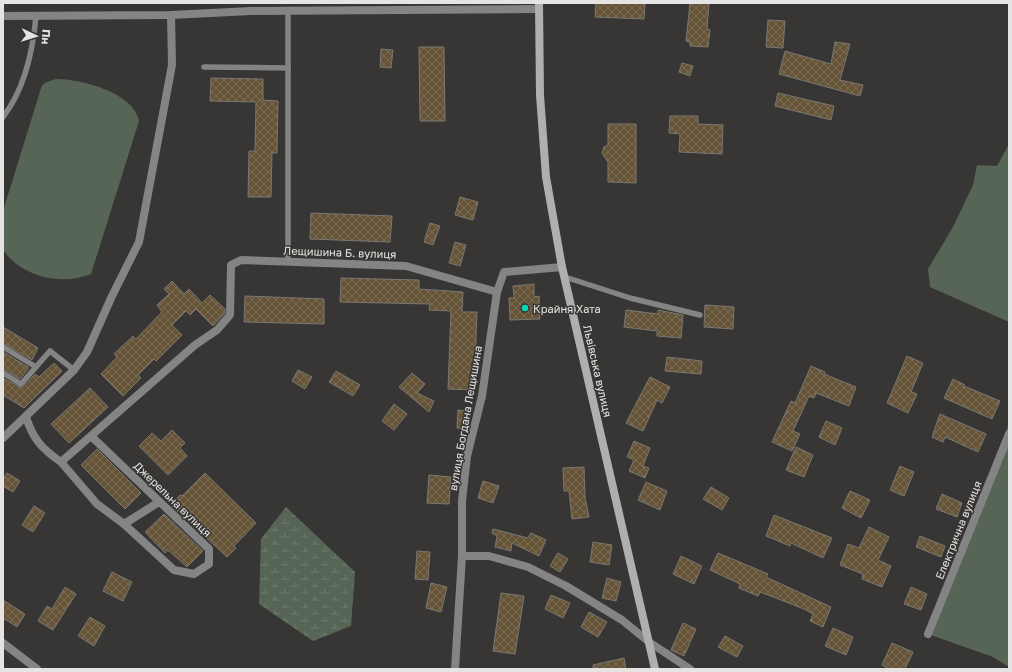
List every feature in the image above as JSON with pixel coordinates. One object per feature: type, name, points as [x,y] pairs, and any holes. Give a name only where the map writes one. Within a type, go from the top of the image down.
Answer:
[{"type":"main road","name":"Львівська вулиця","points":[[539,6],[540,95],[545,169],[562,267],[655,669]]},
{"type":"street","points":[[3,16],[171,15],[539,6]]},
{"type":"street","points":[[3,438],[74,370],[88,352],[112,296],[139,242],[172,65],[171,15]]},
{"type":"street","name":"Лещишина Б. вулиця","points":[[91,436],[195,345],[217,330],[230,315],[230,265],[241,260],[406,266],[497,292]]},
{"type":"street","points":[[497,292],[504,272],[562,267]]},
{"type":"street","name":"вулиця Богдана Лещишина","points":[[455,669],[462,556],[462,501],[467,456],[482,396],[497,292]]},
{"type":"street","name":"Джерельна вулиця","points":[[26,417],[31,434],[45,451],[61,462],[96,504],[124,524],[174,570],[194,574],[208,564],[209,549],[91,436]]},
{"type":"street","name":"Електрична вулиця","points":[[928,634],[1009,434]]},
{"type":"street","points":[[61,462],[91,436]]},
{"type":"street","points":[[124,524],[159,502]]},
{"type":"street","points":[[462,556],[489,556],[528,567],[566,586],[622,620],[649,642],[690,669]]},
{"type":"street","points":[[3,642],[37,669]]},
{"type":"lane","points":[[288,11],[288,261]]},
{"type":"lane","points":[[3,117],[11,106],[23,78],[36,16]]},
{"type":"lane","points":[[204,67],[288,68]]},
{"type":"lane","points":[[565,278],[630,298],[700,315]]},
{"type":"lane","points":[[3,347],[36,367]]},
{"type":"lane","points":[[3,373],[21,384],[50,351],[74,370]]},
{"type":"green space","points":[[56,79],[79,81],[105,89],[117,95],[127,102],[135,111],[139,121],[91,274],[79,278],[55,279],[31,273],[11,259],[3,250],[3,211],[42,85]]},
{"type":"green space","points":[[1009,144],[1009,322],[930,287],[928,269],[953,227],[973,185],[977,165],[997,166]]},
{"type":"green space","points":[[1009,423],[1009,667],[993,657],[928,634]]},
{"type":"green space","points":[[286,507],[355,572],[351,626],[313,641],[259,604],[261,539]]},
{"type":"building","points":[[596,3],[645,3],[644,19],[595,17]]},
{"type":"building","points":[[690,3],[709,3],[707,29],[710,30],[708,47],[690,46],[690,42],[686,41]]},
{"type":"building","points":[[768,20],[785,21],[783,48],[766,47]]},
{"type":"building","points":[[835,42],[850,44],[840,80],[863,85],[860,96],[779,74],[785,51],[831,64]]},
{"type":"building","points":[[419,47],[444,47],[445,121],[420,121]]},
{"type":"building","points":[[381,49],[393,50],[391,68],[380,67]]},
{"type":"building","points":[[682,63],[693,66],[690,76],[679,72]]},
{"type":"building","points":[[211,78],[263,79],[263,100],[278,101],[277,153],[272,153],[271,197],[248,197],[249,151],[255,151],[256,102],[210,101]]},
{"type":"building","points":[[778,93],[834,106],[831,120],[775,106]]},
{"type":"building","points":[[670,116],[698,116],[698,124],[723,125],[722,154],[679,152],[680,134],[669,133]]},
{"type":"building","points":[[608,124],[636,124],[636,183],[608,182],[608,162],[602,153],[604,147],[608,145]]},
{"type":"building","points":[[460,197],[478,202],[473,220],[455,215]]},
{"type":"building","points":[[311,213],[392,216],[390,242],[310,239]]},
{"type":"building","points":[[430,223],[440,226],[433,245],[424,242]]},
{"type":"building","points":[[455,242],[466,245],[460,266],[449,263]]},
{"type":"building","points":[[341,278],[419,280],[419,289],[463,292],[462,312],[477,312],[474,390],[448,389],[451,311],[429,310],[430,304],[340,302]]},
{"type":"building","points":[[172,281],[184,294],[189,289],[202,303],[210,295],[225,309],[225,313],[213,326],[196,309],[190,315],[186,311],[172,325],[182,335],[156,361],[154,359],[138,375],[141,378],[123,396],[101,374],[117,357],[114,354],[133,336],[136,339],[162,312],[157,305],[169,294],[164,289]]},
{"type":"building","name":"Крайня Хата","points":[[534,284],[534,297],[539,296],[540,319],[510,320],[509,298],[514,298],[513,286]]},
{"type":"building","points":[[245,296],[324,299],[324,324],[244,322]]},
{"type":"building","points":[[705,305],[734,307],[733,329],[704,327]]},
{"type":"building","points":[[626,310],[658,314],[658,310],[683,315],[681,338],[657,336],[657,331],[624,327]]},
{"type":"building","points":[[3,327],[38,348],[32,360],[3,343]]},
{"type":"building","points":[[3,352],[28,367],[20,379],[3,369]]},
{"type":"building","points":[[907,356],[923,363],[911,392],[917,394],[908,413],[887,403]]},
{"type":"building","points":[[667,357],[702,361],[701,374],[665,371]]},
{"type":"building","points":[[54,363],[62,371],[24,408],[3,395],[3,378],[22,388],[35,374],[39,377]]},
{"type":"building","points":[[811,366],[825,372],[824,374],[856,387],[849,406],[816,393],[814,398],[809,396],[793,431],[800,434],[792,451],[772,442],[791,401],[795,403]]},
{"type":"building","points":[[298,370],[312,377],[305,389],[292,381]]},
{"type":"building","points":[[336,371],[360,385],[353,396],[329,382]]},
{"type":"building","points":[[412,373],[425,384],[417,393],[434,401],[429,412],[399,387]]},
{"type":"building","points":[[650,377],[670,387],[662,403],[657,400],[643,431],[626,423]]},
{"type":"building","points":[[953,379],[965,385],[964,386],[1000,401],[992,419],[944,398]]},
{"type":"building","points":[[90,388],[108,407],[69,443],[51,424]]},
{"type":"building","points":[[394,404],[407,414],[394,430],[382,421]]},
{"type":"building","points":[[458,410],[468,411],[466,429],[457,428]]},
{"type":"building","points":[[940,414],[986,434],[978,452],[945,437],[943,442],[932,437]]},
{"type":"building","points":[[826,421],[842,428],[835,445],[819,437]]},
{"type":"building","points":[[172,430],[185,443],[180,448],[187,456],[168,475],[139,446],[152,433],[161,441]]},
{"type":"building","points":[[634,441],[650,448],[643,466],[649,468],[645,478],[629,471],[634,460],[627,457]]},
{"type":"building","points":[[796,447],[813,455],[804,477],[786,470]]},
{"type":"building","points":[[97,449],[141,493],[125,509],[81,465]]},
{"type":"building","points":[[900,466],[914,472],[904,496],[890,490]]},
{"type":"building","points":[[584,467],[585,497],[589,517],[572,519],[569,491],[564,491],[563,468]]},
{"type":"building","points":[[7,473],[20,481],[13,492],[3,486],[3,480]]},
{"type":"building","points":[[205,473],[256,523],[234,546],[236,548],[227,557],[171,505]]},
{"type":"building","points":[[429,475],[451,477],[449,504],[427,503]]},
{"type":"building","points":[[483,481],[499,486],[493,503],[478,498]]},
{"type":"building","points":[[646,482],[667,491],[660,510],[638,500]]},
{"type":"building","points":[[711,487],[729,498],[722,510],[703,499]]},
{"type":"building","points":[[850,491],[870,500],[861,518],[842,508]]},
{"type":"building","points":[[942,494],[962,503],[957,517],[936,509]]},
{"type":"building","points":[[34,506],[45,513],[33,532],[22,525]]},
{"type":"building","points":[[164,514],[203,551],[187,567],[168,550],[165,553],[145,532]]},
{"type":"building","points":[[774,515],[832,538],[823,558],[791,543],[790,546],[766,536]]},
{"type":"building","points":[[869,527],[889,537],[878,560],[891,566],[882,587],[862,579],[863,574],[840,565],[848,544],[859,548]]},
{"type":"building","points":[[493,529],[528,538],[531,533],[546,540],[539,556],[512,543],[511,551],[495,547],[497,536],[492,533]]},
{"type":"building","points":[[920,536],[945,546],[941,557],[916,547]]},
{"type":"building","points":[[593,542],[612,545],[609,565],[590,562]]},
{"type":"building","points":[[417,551],[430,552],[428,580],[415,579]]},
{"type":"building","points":[[558,553],[568,559],[560,572],[550,566]]},
{"type":"building","points":[[718,553],[768,574],[766,577],[831,607],[823,627],[810,621],[813,614],[804,609],[760,592],[758,596],[739,588],[740,584],[710,570]]},
{"type":"building","points":[[681,556],[702,566],[694,584],[673,574]]},
{"type":"building","points":[[112,572],[132,582],[123,601],[103,591]]},
{"type":"building","points":[[607,578],[621,582],[616,601],[602,598]]},
{"type":"building","points":[[431,583],[447,587],[441,612],[426,608]]},
{"type":"building","points":[[65,587],[76,594],[53,630],[38,621],[47,606],[52,609]]},
{"type":"building","points":[[911,587],[927,594],[921,610],[904,604]]},
{"type":"building","points":[[501,593],[524,596],[515,654],[493,651]]},
{"type":"building","points":[[551,595],[570,603],[563,618],[545,609]]},
{"type":"building","points":[[3,600],[25,614],[17,627],[3,618]]},
{"type":"building","points":[[589,612],[607,622],[598,637],[581,627]]},
{"type":"building","points":[[90,617],[105,626],[94,646],[78,636]]},
{"type":"building","points":[[683,623],[696,629],[684,656],[671,650]]},
{"type":"building","points":[[833,628],[853,637],[846,655],[825,646]]},
{"type":"building","points":[[725,636],[743,646],[737,657],[718,647]]},
{"type":"building","points":[[892,643],[913,652],[905,669],[889,669],[882,665]]},
{"type":"building","points":[[624,658],[626,669],[593,669],[593,665]]},
{"type":"place","name":"Крайня Хата","points":[[525,308]]}]
